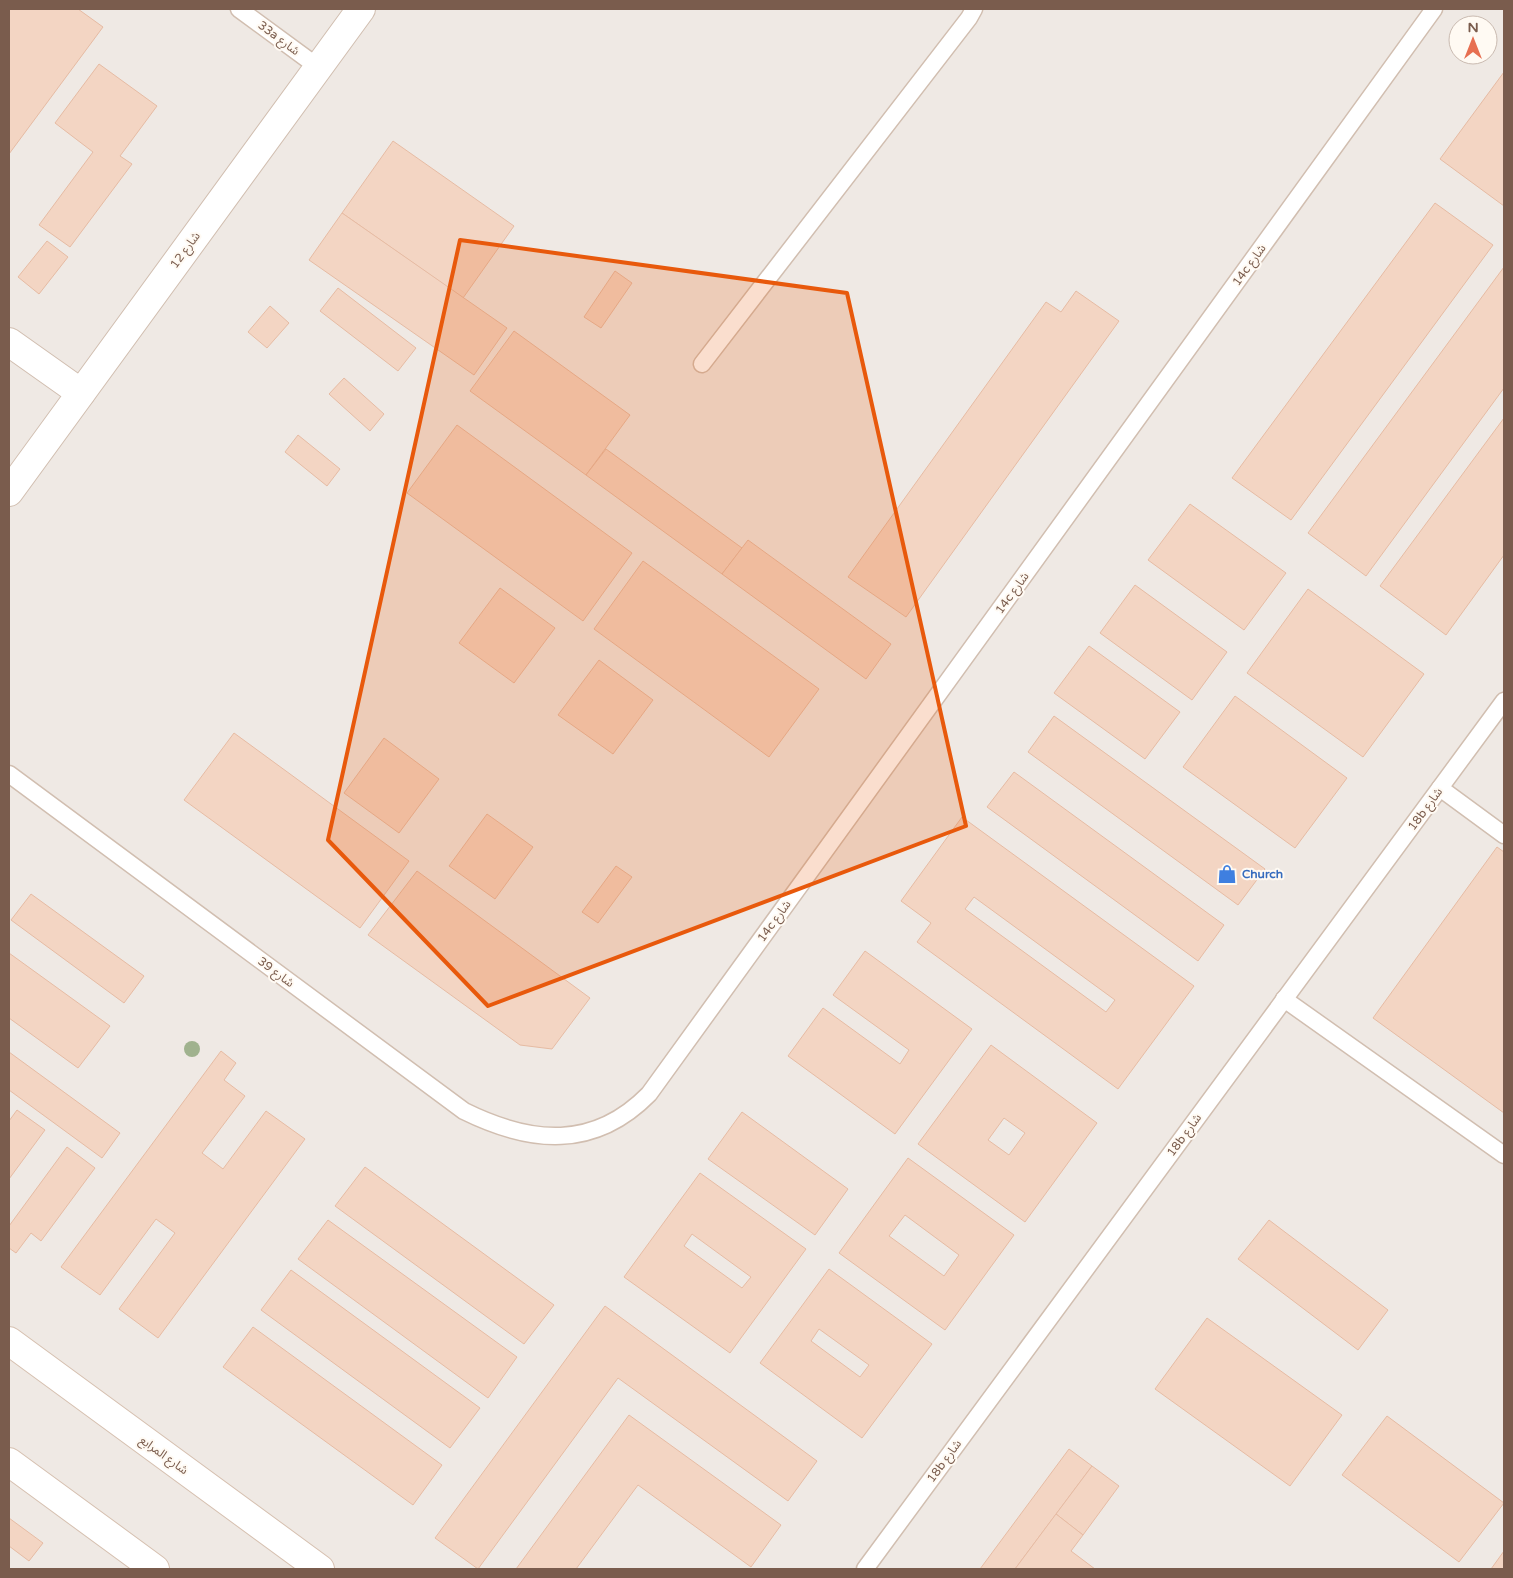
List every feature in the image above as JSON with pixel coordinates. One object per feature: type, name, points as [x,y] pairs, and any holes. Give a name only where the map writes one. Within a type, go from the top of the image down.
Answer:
[{"type":"street","name":"شارع 12","points":[[9,492],[361,9]]},
{"type":"street","points":[[9,342],[81,393]]},
{"type":"street","name":"شارع المرابع","points":[[9,1341],[320,1569]]},
{"type":"street","points":[[9,1462],[156,1569]]},
{"type":"lane","name":"33a شارع","points":[[239,9],[318,67]]},
{"type":"lane","points":[[702,364],[969,18],[974,9]]},
{"type":"lane","name":"14c شارع","points":[[559,1137],[580,1135],[600,1129],[624,1116],[649,1094],[1434,9]]},
{"type":"lane","name":"18b شارع","points":[[865,1569],[1504,701]]},
{"type":"lane","name":"شارع 39","points":[[9,774],[464,1111],[510,1130],[559,1137]]},
{"type":"lane","points":[[1440,788],[1504,835]]},
{"type":"lane","points":[[1284,999],[1504,1156]]},
{"type":"highlighted area","points":[[460,240],[847,293],[966,826],[488,1006],[328,840]]},
{"type":"shaded area","points":[[9,9],[1504,9],[1504,1569],[9,1569]]},
{"type":"building","points":[[9,9],[78,9],[103,27],[9,154]]},
{"type":"building","points":[[99,64],[157,106],[120,156],[132,164],[70,247],[39,225],[93,152],[55,123]]},
{"type":"building","points":[[1504,72],[1504,206],[1440,159]]},
{"type":"building","points":[[393,141],[514,226],[463,298],[342,213]]},
{"type":"building","points":[[1435,203],[1493,245],[1291,520],[1232,478]]},
{"type":"building","points":[[342,213],[507,328],[474,375],[309,260]]},
{"type":"building","points":[[47,241],[68,257],[39,294],[18,277]]},
{"type":"building","points":[[1504,267],[1504,388],[1366,576],[1308,533]]},
{"type":"building","points":[[615,271],[632,283],[601,328],[584,317]]},
{"type":"building","points":[[338,288],[416,348],[398,371],[320,311]]},
{"type":"building","points":[[1076,291],[1119,321],[906,617],[848,577],[1046,302],[1061,312]]},
{"type":"building","points":[[270,306],[289,323],[267,348],[248,332]]},
{"type":"building","points":[[514,331],[630,415],[586,475],[470,391]]},
{"type":"building","points":[[344,378],[384,414],[370,431],[329,394]]},
{"type":"building","points":[[1504,418],[1504,555],[1446,635],[1380,586]]},
{"type":"building","points":[[457,425],[632,553],[583,621],[407,493]]},
{"type":"building","points":[[298,435],[340,469],[327,486],[285,452]]},
{"type":"building","points":[[606,449],[742,548],[722,574],[586,475]]},
{"type":"building","points":[[1190,504],[1286,573],[1244,630],[1148,560]]},
{"type":"building","points":[[748,540],[891,644],[866,679],[722,574]]},
{"type":"building","points":[[643,561],[819,689],[769,757],[594,629]]},
{"type":"building","points":[[1135,585],[1227,652],[1192,700],[1100,633]]},
{"type":"building","points":[[500,588],[555,628],[514,683],[459,643]]},
{"type":"building","points":[[1308,589],[1424,674],[1363,757],[1247,673]]},
{"type":"building","points":[[1089,646],[1180,712],[1145,759],[1054,693]]},
{"type":"building","points":[[599,660],[653,700],[613,754],[558,715]]},
{"type":"building","points":[[1235,696],[1347,778],[1295,848],[1183,767]]},
{"type":"building","points":[[1054,716],[1265,869],[1238,905],[1028,752]]},
{"type":"building","points":[[234,733],[409,861],[360,928],[184,800]]},
{"type":"building","points":[[384,738],[439,779],[399,833],[344,793]]},
{"type":"building","points":[[1014,772],[1224,925],[1198,961],[987,807]]},
{"type":"building","points":[[487,814],[533,847],[495,899],[449,866]]},
{"type":"building","points":[[962,817],[1194,986],[1118,1089],[917,942],[931,923],[901,901]],"holes":[[[974,897],[1115,1000],[1106,1012],[965,909]]]},
{"type":"building","points":[[1497,847],[1504,852],[1504,1113],[1373,1018]]},
{"type":"building","points":[[616,866],[632,877],[598,923],[582,912]]},
{"type":"building","points":[[417,871],[590,998],[552,1049],[520,1045],[368,935]]},
{"type":"building","points":[[31,894],[144,976],[124,1003],[11,920]]},
{"type":"building","points":[[865,951],[972,1029],[895,1134],[788,1056],[823,1008],[900,1064],[909,1050],[833,995]]},
{"type":"building","points":[[9,953],[110,1026],[78,1068],[9,1018]]},
{"type":"building","points":[[991,1045],[1097,1123],[1025,1222],[918,1144]],"holes":[[[1004,1118],[1025,1133],[1009,1155],[988,1140]]]},
{"type":"building","points":[[221,1051],[236,1063],[224,1080],[245,1096],[202,1153],[223,1169],[266,1111],[305,1139],[158,1338],[119,1309],[175,1233],[156,1219],[100,1295],[61,1267]]},
{"type":"building","points":[[9,1052],[120,1133],[102,1158],[9,1090]]},
{"type":"building","points":[[17,1110],[45,1130],[9,1179],[9,1121]]},
{"type":"building","points":[[742,1112],[848,1189],[815,1235],[708,1159]]},
{"type":"building","points":[[67,1147],[95,1168],[41,1241],[31,1233],[16,1253],[9,1248],[9,1226]]},
{"type":"building","points":[[908,1158],[1014,1235],[945,1330],[839,1253]],"holes":[[[905,1215],[959,1255],[944,1276],[889,1236]]]},
{"type":"building","points":[[365,1167],[554,1305],[524,1344],[335,1206]]},
{"type":"building","points":[[700,1173],[806,1249],[730,1353],[624,1277]],"holes":[[[692,1234],[751,1277],[742,1288],[684,1246]]]},
{"type":"building","points":[[328,1220],[517,1357],[488,1398],[298,1259]]},
{"type":"building","points":[[1269,1220],[1388,1310],[1358,1350],[1238,1259]]},
{"type":"building","points":[[829,1269],[932,1344],[862,1438],[760,1363]],"holes":[[[819,1329],[869,1365],[860,1377],[811,1341]]]},
{"type":"building","points":[[291,1270],[480,1408],[450,1448],[261,1310]]},
{"type":"building","points":[[605,1306],[817,1461],[788,1501],[618,1378],[478,1569],[435,1538]]},
{"type":"building","points":[[1207,1318],[1342,1415],[1290,1486],[1155,1389]]},
{"type":"building","points":[[253,1327],[442,1465],[413,1505],[223,1367]]},
{"type":"building","points":[[629,1415],[781,1525],[751,1567],[638,1485],[576,1569],[516,1569]]},
{"type":"building","points":[[1387,1416],[1504,1503],[1459,1562],[1342,1475]]},
{"type":"building","points":[[1069,1449],[1092,1466],[1015,1569],[980,1569]]},
{"type":"building","points":[[1092,1466],[1119,1486],[1083,1535],[1056,1514]]},
{"type":"building","points":[[1056,1514],[1083,1535],[1071,1551],[1095,1569],[1015,1569]]},
{"type":"building","points":[[9,1518],[43,1543],[29,1561],[9,1546]]},
{"type":"building","points":[[1504,1551],[1504,1569],[1491,1569]]},
{"type":"place","name":"Church","points":[[1227,874]]}]
